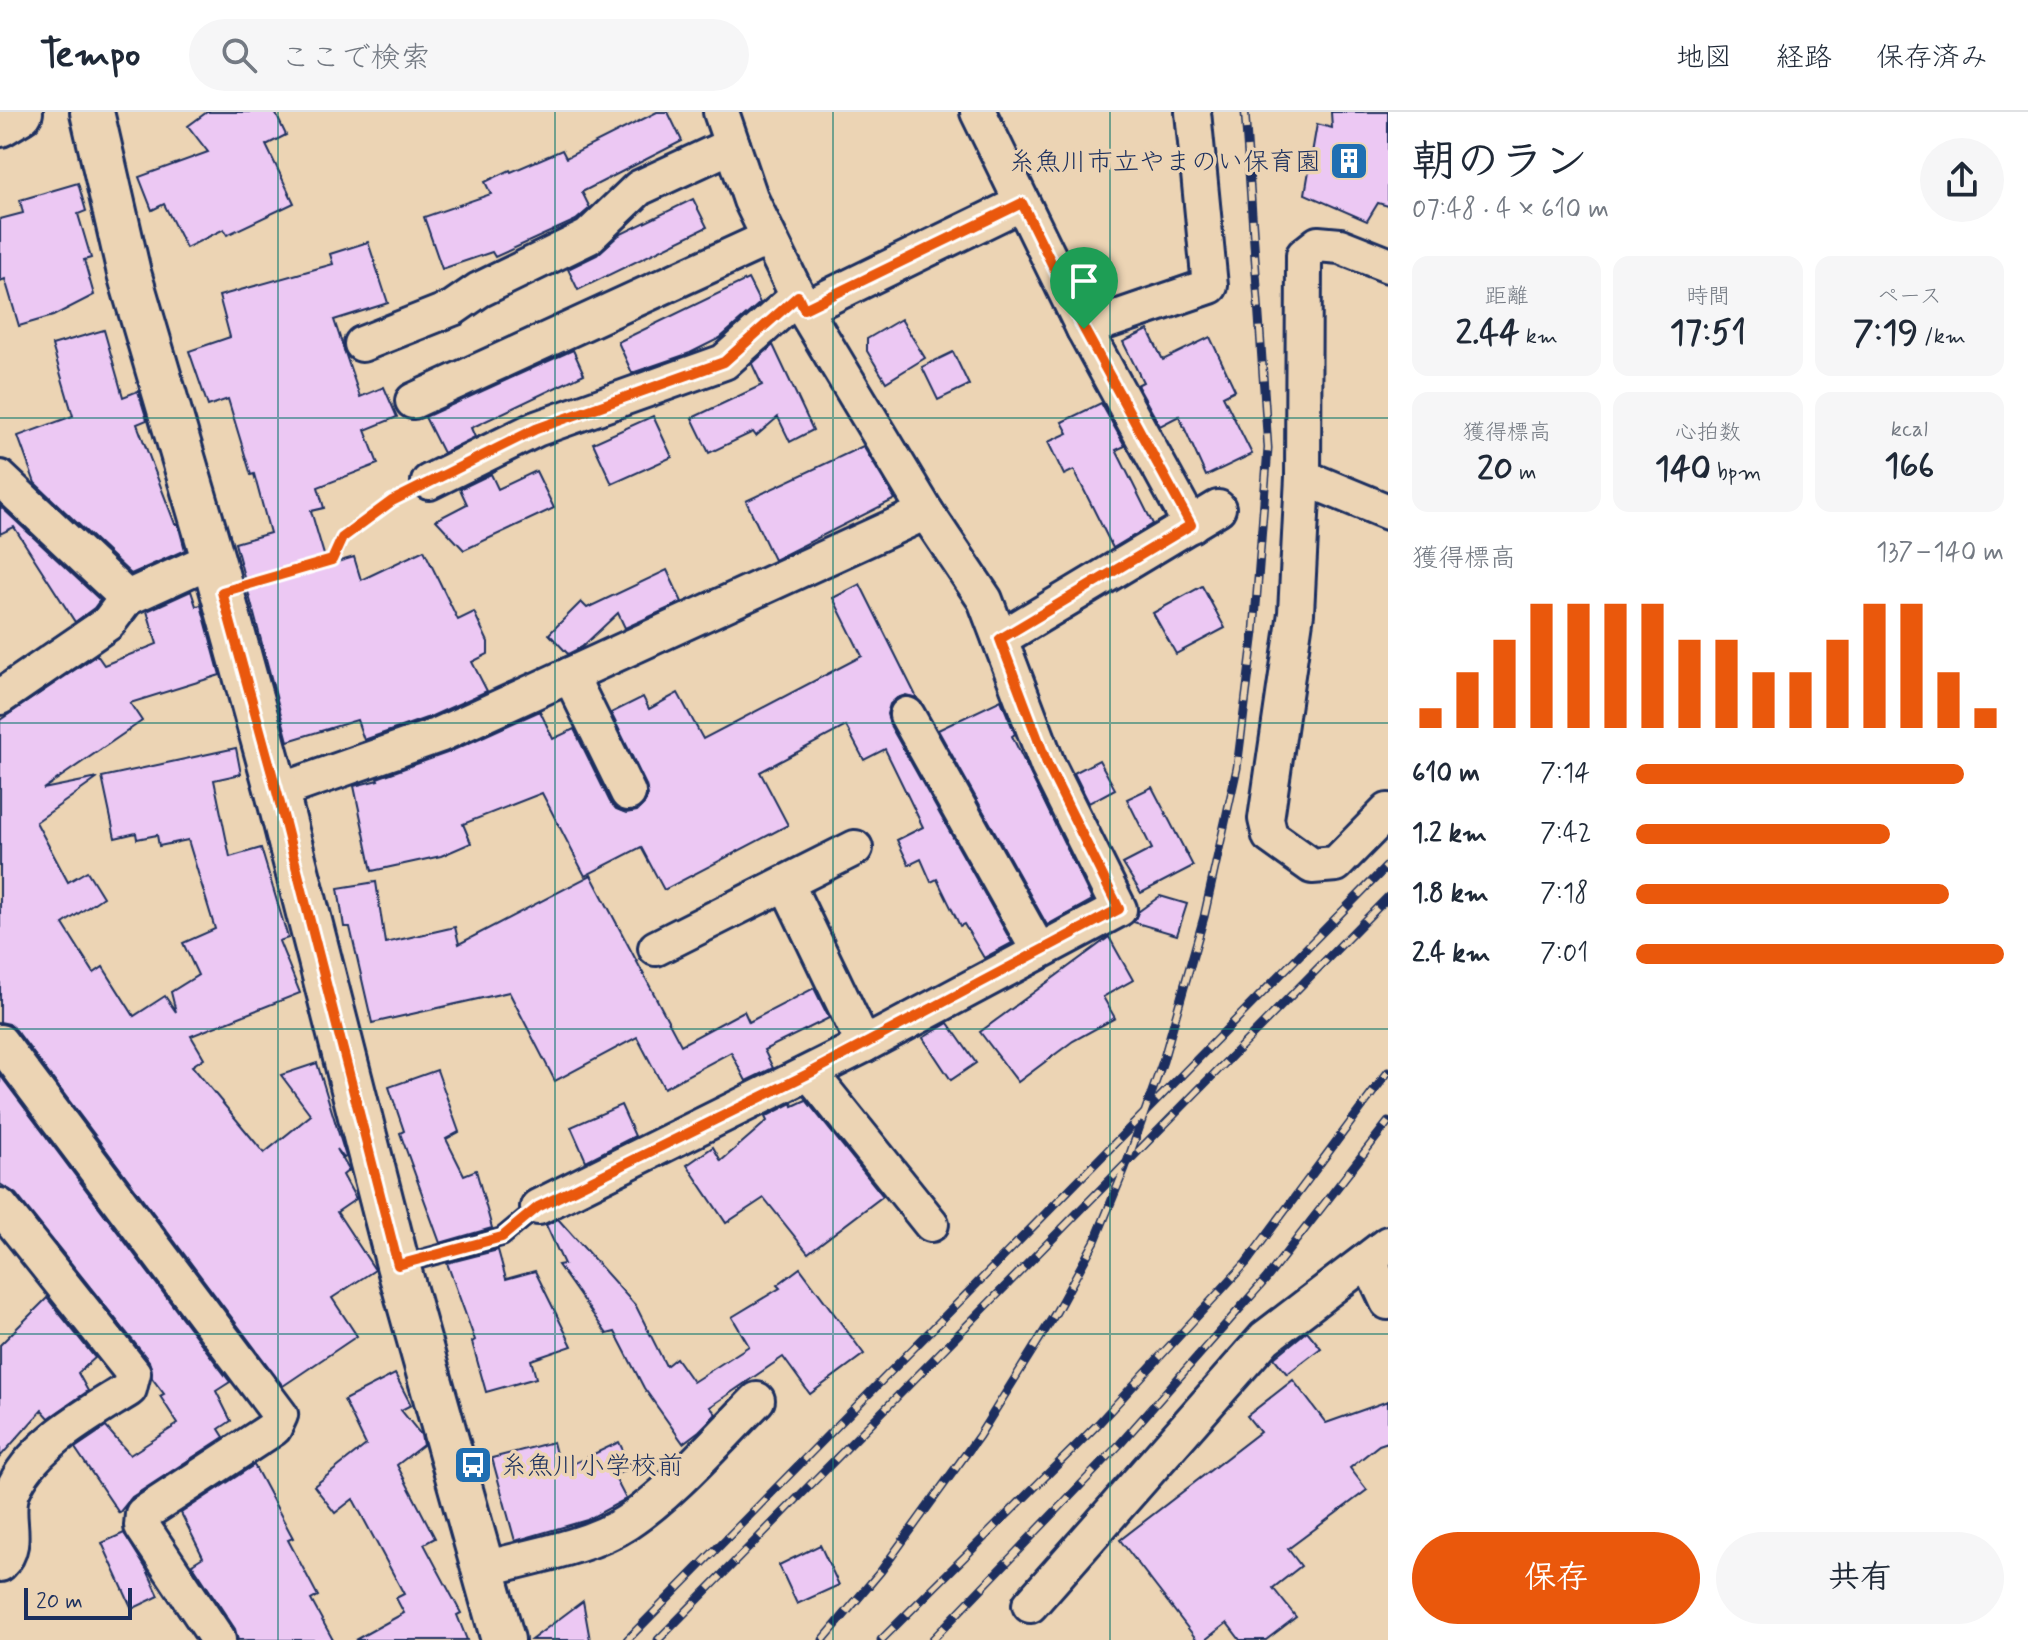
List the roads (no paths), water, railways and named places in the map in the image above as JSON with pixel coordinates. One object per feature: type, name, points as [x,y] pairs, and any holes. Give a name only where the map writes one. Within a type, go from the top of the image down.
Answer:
[{"type":"main road","points":[[0,124],[20,112]]},
{"type":"street","points":[[92,112],[129,273],[277,792],[398,1265],[503,1640]]},
{"type":"street","points":[[538,1207],[810,1073],[1119,909],[1048,766],[985,600],[926,512],[801,302],[751,200],[721,112]]},
{"type":"street","points":[[978,112],[1084,329],[1205,517],[1000,639]]},
{"type":"street","points":[[1084,329],[1210,286],[1193,112]]},
{"type":"street","points":[[362,344],[453,308],[479,290],[588,237],[639,188],[732,145]]},
{"type":"street","points":[[429,482],[536,429],[724,362],[801,302],[1022,203]]},
{"type":"street","points":[[413,401],[769,238]]},
{"type":"street","points":[[1388,265],[1340,246],[1318,244],[1304,255],[1303,477],[1296,613],[1266,819],[1270,836],[1312,866],[1336,864],[1388,811]]},
{"type":"street","points":[[1303,477],[1388,512]]},
{"type":"street","points":[[0,478],[127,598]]},
{"type":"street","points":[[277,792],[439,735],[926,512]]},
{"type":"street","points":[[0,697],[108,623],[127,598],[217,576]]},
{"type":"street","points":[[570,675],[628,793]]},
{"type":"street","points":[[907,715],[1039,951]]},
{"type":"street","points":[[656,948],[787,885],[855,848]]},
{"type":"street","points":[[787,885],[864,1045]]},
{"type":"street","points":[[0,1042],[280,1415],[274,1428],[143,1514],[142,1526],[218,1640]]},
{"type":"street","points":[[810,1073],[931,1224]]},
{"type":"street","points":[[0,1564],[6,1558],[12,1540],[9,1520],[12,1493],[28,1468],[59,1434],[129,1389],[133,1373],[6,1226]]},
{"type":"street","points":[[1030,1605],[1265,1338],[1378,1253],[1388,1302]]},
{"type":"street","points":[[485,1569],[580,1543],[626,1524],[670,1486],[757,1400]]},
{"type":"lane","points":[[398,1265],[502,1237],[538,1207]]},
{"type":"railway","points":[[823,1640],[881,1571],[979,1436],[1055,1314],[1095,1241],[1163,1061],[1204,917],[1237,768],[1254,632],[1268,448],[1245,112]]},
{"type":"railway","points":[[627,1640],[1388,865]]},
{"type":"railway","points":[[658,1640],[1388,897]]},
{"type":"railway","points":[[881,1640],[1098,1424],[1246,1263],[1388,1072]]},
{"type":"railway","points":[[932,1640],[1120,1444],[1266,1279],[1388,1122]]},
{"type":"place","name":"糸魚川市立やまのい保育園","points":[[1349,161]]},
{"type":"place","name":"糸魚川小学校前","points":[[473,1465]]}]
